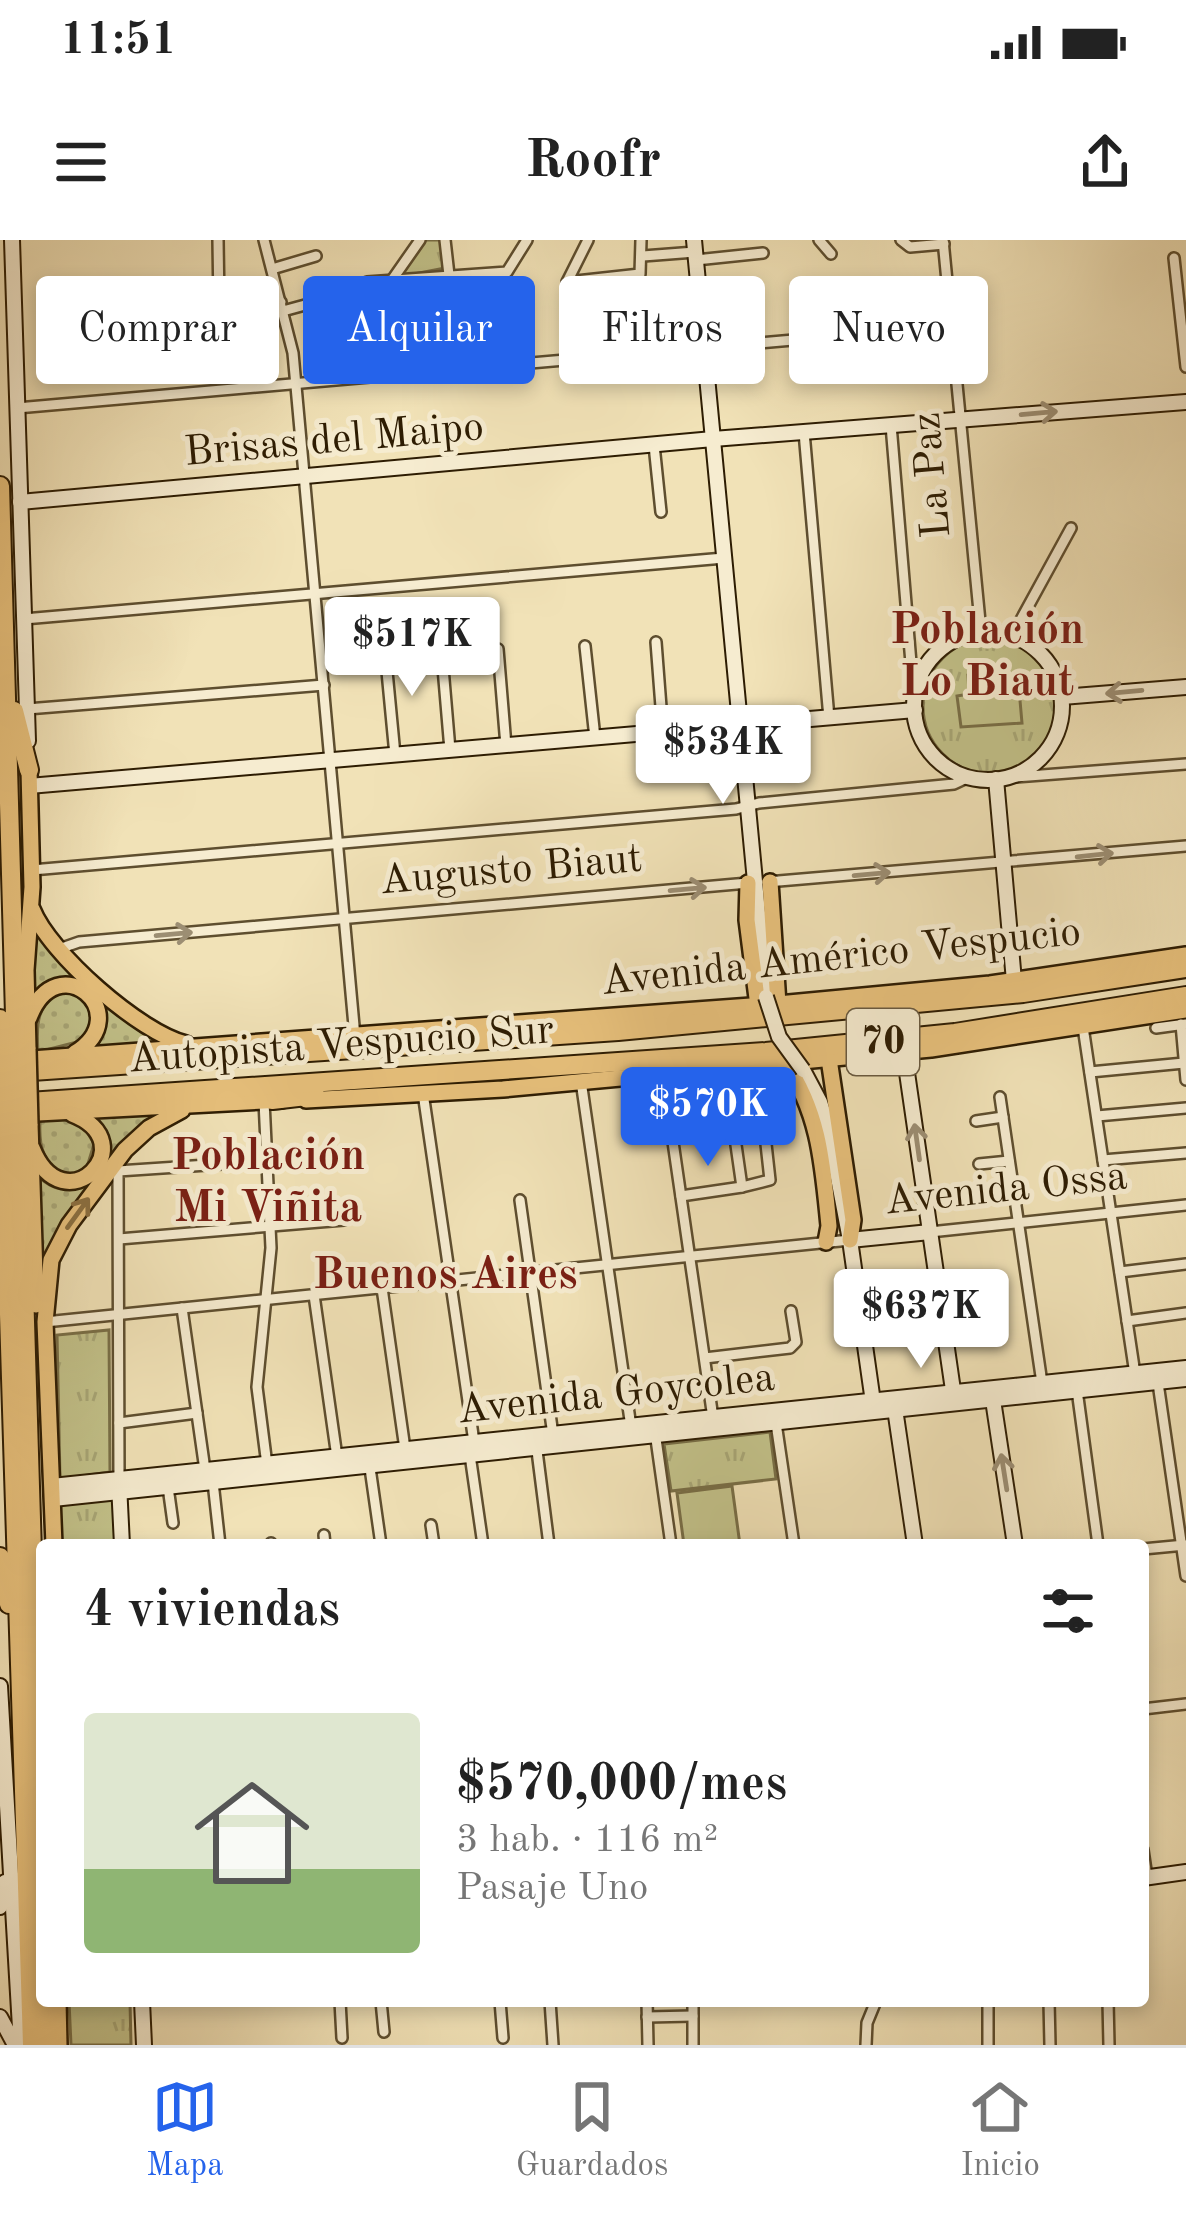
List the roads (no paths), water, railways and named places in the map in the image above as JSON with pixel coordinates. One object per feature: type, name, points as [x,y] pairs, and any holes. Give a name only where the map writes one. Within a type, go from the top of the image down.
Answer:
[{"type":"highway","points":[[0,485],[20,1662],[32,2045]]},
{"type":"highway","points":[[4,660],[29,778]]},
{"type":"highway","name":"Autopista Vespucio Sur","points":[[0,1073],[564,1035],[975,998],[1186,968]]},
{"type":"highway","name":"Autopista Vespucio Sur","points":[[10,1118],[457,1074],[884,1042],[1186,996]]},
{"type":"highway","points":[[0,1019],[11,1053]]},
{"type":"highway","points":[[420,1032],[564,1035]]},
{"type":"highway","points":[[268,1101],[457,1074]]},
{"type":"highway","points":[[10,1118],[36,1685]]},
{"type":"highway","points":[[32,1554],[36,1579]]},
{"type":"highway","points":[[0,1557],[20,1662]]},
{"type":"highway","points":[[46,2007],[47,2045]]},
{"type":"main road","points":[[27,1027],[32,908],[29,778]]},
{"type":"main road","points":[[758,883],[767,1002]]},
{"type":"main road","points":[[32,908],[59,950],[141,1024],[168,1039],[201,1047]]},
{"type":"main road","name":"Avenida Américo Vespucio","points":[[11,1053],[70,1056],[420,1032],[1014,981],[1186,955]]},
{"type":"main road","points":[[11,1053],[46,990],[68,985],[84,990],[95,1003],[98,1025],[90,1042],[70,1056]]},
{"type":"main road","points":[[10,1118],[581,1081],[904,1052],[1084,1027],[1184,1019]]},
{"type":"main road","points":[[829,1059],[853,1220],[848,1234]]},
{"type":"main road","points":[[785,1063],[812,1108],[829,1226],[826,1242]]},
{"type":"main road","points":[[54,1539],[45,1322],[49,1266],[75,1217],[138,1136],[169,1115],[202,1105]]},
{"type":"main road","points":[[10,1118],[31,1143],[40,1165],[55,1178],[76,1182],[91,1175],[102,1156],[100,1134],[88,1122],[64,1112]]},
{"type":"main road","points":[[31,1143],[38,1371],[51,1445]]},
{"type":"main road","points":[[824,1180],[848,1234]]},
{"type":"main road","points":[[58,2007],[59,2045]]},
{"type":"street","points":[[11,240],[29,778],[331,761],[915,710]]},
{"type":"street","points":[[218,240],[219,305],[303,303]]},
{"type":"street","points":[[264,240],[296,383],[355,1037]]},
{"type":"street","points":[[395,276],[416,245],[401,240]]},
{"type":"street","points":[[445,240],[449,275]]},
{"type":"street","points":[[438,276],[507,272],[527,240]]},
{"type":"street","points":[[588,240],[567,282],[633,277],[642,268],[641,240]]},
{"type":"street","points":[[819,240],[831,254]]},
{"type":"street","points":[[901,240],[910,248],[944,242]]},
{"type":"street","name":"La Paz","points":[[944,242],[947,276]]},
{"type":"street","points":[[643,256],[695,251],[763,253]]},
{"type":"street","points":[[272,269],[316,256]]},
{"type":"street","points":[[1174,258],[1186,367]]},
{"type":"street","points":[[17,408],[559,359]]},
{"type":"street","points":[[708,384],[758,883]]},
{"type":"street","name":"La Paz","points":[[958,384],[980,632]]},
{"type":"street","name":"Brisas del Maipo","points":[[20,502],[1186,402]]},
{"type":"street","points":[[891,425],[911,663],[918,682],[915,710],[928,748],[942,763],[968,777],[1186,764]]},
{"type":"street","points":[[804,432],[829,718]]},
{"type":"street","points":[[654,445],[661,512]]},
{"type":"street","points":[[1012,636],[1071,528]]},
{"type":"street","points":[[24,619],[724,558]]},
{"type":"street","points":[[918,682],[938,652],[980,632],[1012,636],[1043,656],[1058,679],[1062,697],[1057,733],[1037,770]]},
{"type":"street","points":[[656,642],[664,733]]},
{"type":"street","points":[[585,646],[595,739]]},
{"type":"street","points":[[498,649],[506,746]]},
{"type":"street","points":[[442,656],[450,750]]},
{"type":"street","points":[[386,661],[394,755]]},
{"type":"street","points":[[27,709],[323,685]]},
{"type":"street","points":[[1062,697],[1186,687]]},
{"type":"street","points":[[32,870],[748,806],[959,784],[968,777]]},
{"type":"street","points":[[1000,778],[1014,981]]},
{"type":"street","name":"Augusto Biaut","points":[[59,950],[79,942],[1186,846]]},
{"type":"street","points":[[767,1002],[779,1037],[824,1114],[874,1407]]},
{"type":"street","points":[[1156,1028],[1184,1019],[1186,1080]]},
{"type":"street","points":[[1084,1027],[1135,1379]]},
{"type":"street","points":[[904,1052],[954,1398]]},
{"type":"street","points":[[1090,1072],[1184,1063]]},
{"type":"street","points":[[663,1073],[714,1424]]},
{"type":"street","points":[[581,1081],[632,1432]]},
{"type":"street","points":[[423,1094],[482,1539]]},
{"type":"street","points":[[1000,1096],[1042,1389]]},
{"type":"street","points":[[268,1101],[271,1226],[257,1387],[268,1470]]},
{"type":"street","points":[[1097,1116],[1186,1108]]},
{"type":"street","points":[[976,1121],[1003,1118]]},
{"type":"street","points":[[681,1196],[742,1187],[770,1180],[764,1132],[735,1138],[742,1187]]},
{"type":"street","points":[[1103,1160],[1186,1153]]},
{"type":"street","points":[[122,1539],[118,1171],[267,1160],[338,1162]]},
{"type":"street","points":[[979,1164],[1009,1161]]},
{"type":"street","points":[[520,1201],[554,1440]]},
{"type":"street","name":"Avenida Ossa","points":[[45,1322],[826,1242],[848,1234],[930,1232],[1186,1205]]},
{"type":"street","points":[[119,1239],[344,1220]]},
{"type":"street","points":[[1120,1272],[1186,1264]]},
{"type":"street","points":[[382,1288],[405,1449]]},
{"type":"street","points":[[314,1295],[338,1456]]},
{"type":"street","points":[[182,1308],[219,1539]]},
{"type":"street","points":[[705,1358],[790,1348],[796,1342],[791,1311]]},
{"type":"street","points":[[1127,1321],[1186,1313]]},
{"type":"street","name":"Avenida Goycolea","points":[[714,1424],[776,1423],[894,1404],[1135,1379],[1186,1368]]},
{"type":"street","name":"Avenida Goycolea","points":[[1135,1379],[1158,1383],[1186,1379]]},
{"type":"street","points":[[1158,1383],[1186,1576]]},
{"type":"street","points":[[1077,1385],[1097,1539]]},
{"type":"street","points":[[992,1394],[1014,1539]]},
{"type":"street","points":[[894,1404],[914,1539]]},
{"type":"street","name":"Avenida Goycolea","points":[[52,1493],[874,1407]]},
{"type":"street","points":[[119,1423],[197,1413]]},
{"type":"street","points":[[776,1423],[793,1539]]},
{"type":"street","points":[[655,1430],[670,1539]]},
{"type":"street","points":[[536,1442],[548,1539]]},
{"type":"street","name":"Avenida Goycolea","points":[[268,1470],[338,1456],[368,1459],[405,1449],[472,1449]]},
{"type":"street","points":[[368,1459],[380,1539]]},
{"type":"street","name":"Avenida Goycolea","points":[[119,1485],[168,1487],[209,1476]]},
{"type":"street","points":[[168,1487],[173,1523]]},
{"type":"street","points":[[431,1525],[433,1539]]},
{"type":"street","points":[[1149,1548],[1184,1545]]},
{"type":"street","points":[[0,1686],[18,2045]]},
{"type":"street","points":[[1149,1708],[1186,1704]]},
{"type":"street","points":[[0,1907],[7,1853]]},
{"type":"street","points":[[1149,1877],[1186,1872]]},
{"type":"street","points":[[134,2045],[136,2007]]},
{"type":"street","points":[[137,2007],[144,2045]]},
{"type":"street","points":[[340,2007],[342,2038]]},
{"type":"street","points":[[382,2007],[384,2032]]},
{"type":"street","points":[[500,2007],[503,2038]]},
{"type":"street","points":[[550,2007],[553,2045]]},
{"type":"street","points":[[647,2007],[648,2045]]},
{"type":"street","points":[[693,2007],[693,2045]]},
{"type":"street","points":[[866,2045],[874,2007]]},
{"type":"street","points":[[988,2007],[988,2045]]},
{"type":"street","points":[[1049,2007],[1050,2045]]},
{"type":"street","points":[[1108,2007],[1109,2045]]},
{"type":"street","points":[[647,2017],[693,2016]]},
{"type":"street","points":[[0,2017],[18,2045]]},
{"type":"district","name":"Población Lo Biaut","points":[[987,657]]},
{"type":"district","name":"Población Mi Viñita","points":[[268,1183]]},
{"type":"district","name":"Buenos Aires","points":[[445,1276]]}]
